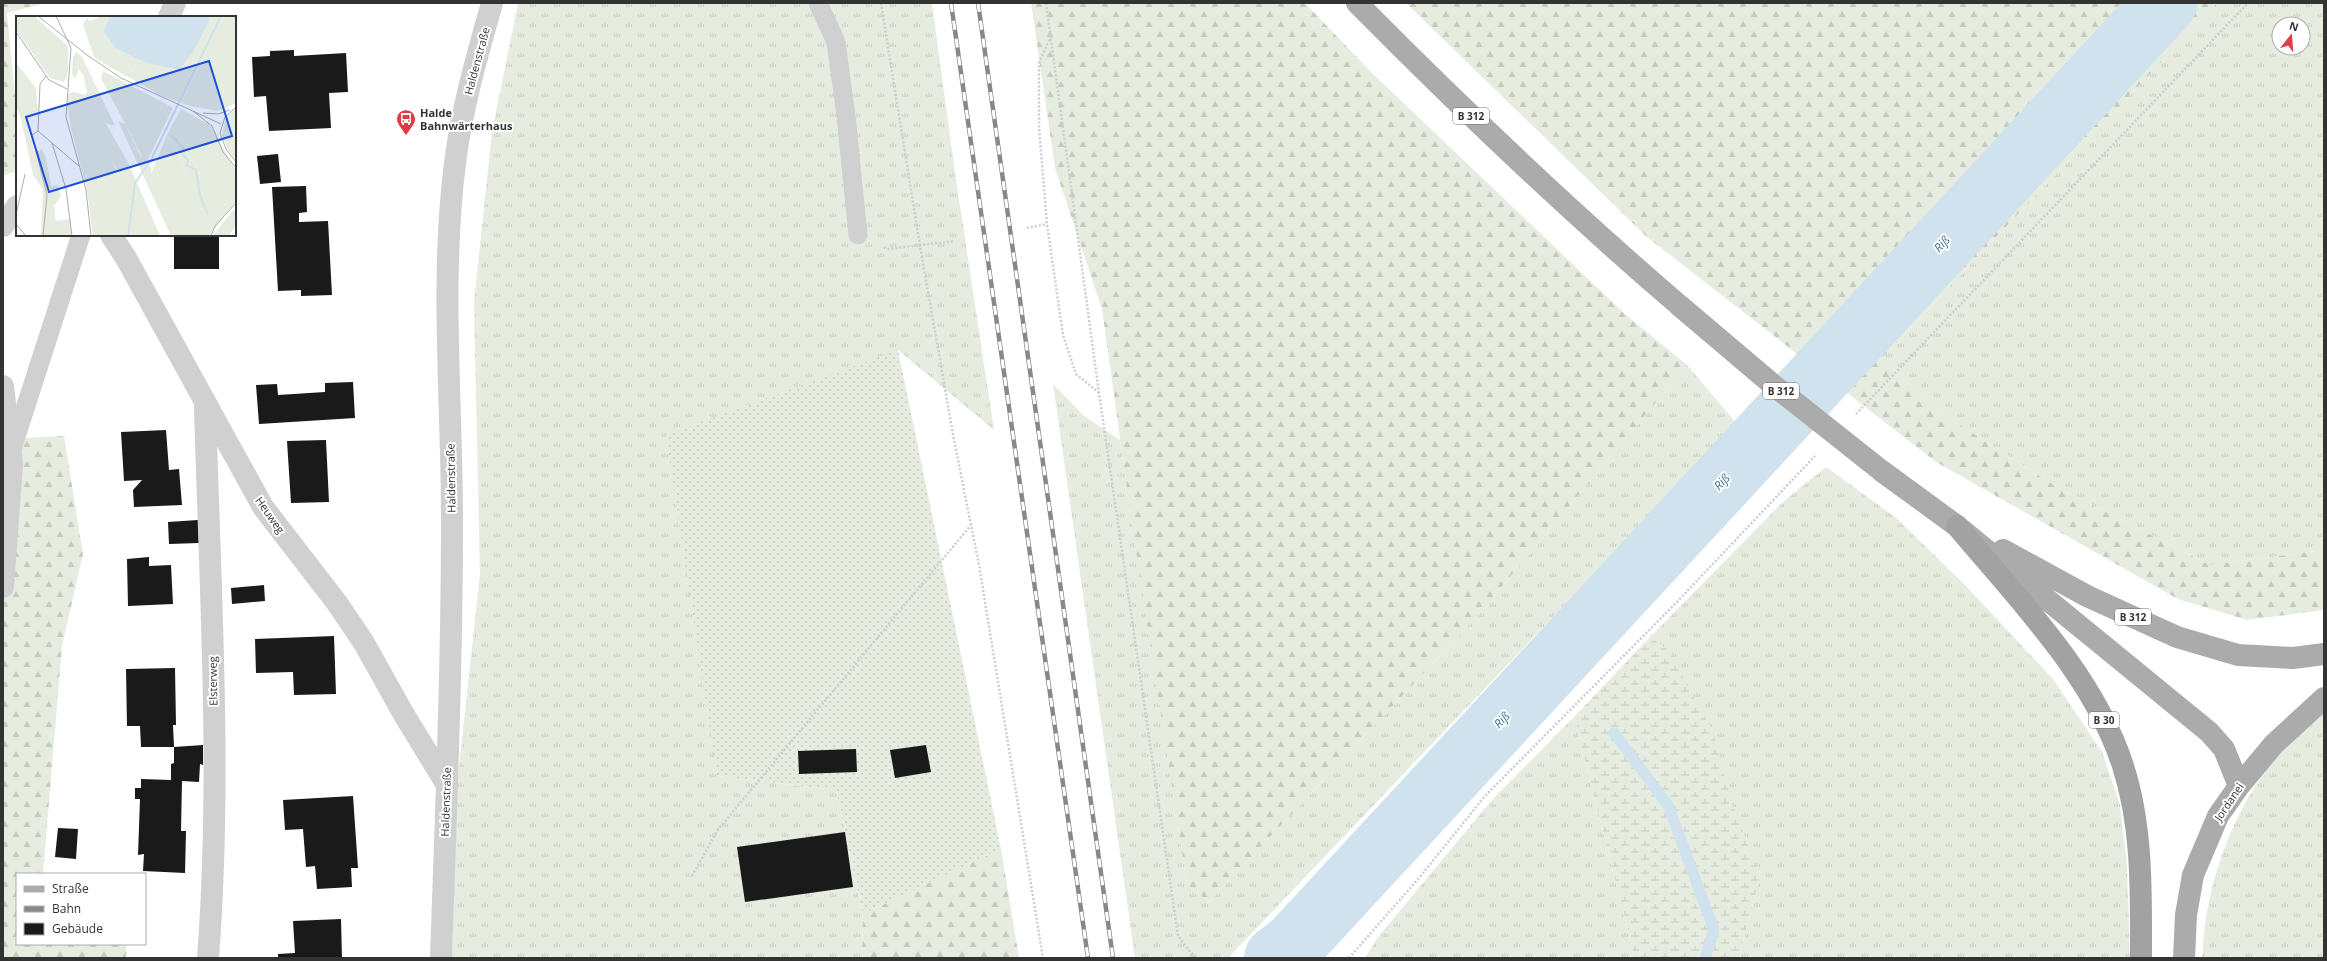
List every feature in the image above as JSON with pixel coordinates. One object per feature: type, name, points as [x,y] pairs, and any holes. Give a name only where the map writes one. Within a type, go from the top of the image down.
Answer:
[{"type":"highway","name":"B 30","points":[[1957,526],[2059,649],[2087,689],[2108,728],[2124,766],[2141,860],[2140,958]]},
{"type":"main road","name":"B 312","points":[[1357,3],[1492,136],[1588,226],[1680,306],[1772,384],[1883,472],[1957,526],[2209,732],[2224,749],[2240,786]]},
{"type":"main road","name":"B 312","points":[[1957,526],[2087,596],[2177,637],[2238,655],[2293,658],[2324,654]]},
{"type":"main road","name":"Jordanei","points":[[2184,958],[2186,915],[2193,875],[2218,816],[2274,744],[2324,698]]},
{"type":"street","points":[[169,16],[175,3]]},
{"type":"street","name":"Haldenstraße","points":[[441,958],[447,785],[452,520],[447,260],[458,142],[472,74],[492,3]]},
{"type":"street","points":[[3,226],[16,207]]},
{"type":"street","name":"Heuweg","points":[[112,236],[126,258],[263,507],[337,603],[364,643],[403,713],[447,785]]},
{"type":"street","points":[[3,386],[12,464],[3,586]]},
{"type":"street","name":"Elsterweg","points":[[205,404],[215,796],[213,894],[208,958]]},
{"type":"lane","points":[[818,3],[836,42],[846,116],[858,235]]},
{"type":"lane","points":[[11,452],[81,236]]},
{"type":"path","points":[[881,3],[920,246],[971,525],[1043,958]]},
{"type":"path","points":[[1046,3],[1099,393],[1178,936],[1195,958]]},
{"type":"path","points":[[1853,417],[2248,3]]},
{"type":"path","points":[[1051,35],[1038,63],[1039,127],[1047,224],[1063,335],[1076,374],[1099,393]]},
{"type":"path","points":[[1027,228],[1047,224]]},
{"type":"path","points":[[858,235],[887,249],[955,241]]},
{"type":"path","points":[[1349,958],[1419,878],[1485,796],[1674,605],[1820,451]]},
{"type":"path","points":[[692,876],[717,831],[971,525]]},
{"type":"green space","points":[[3,3],[46,3],[7,13],[16,108],[16,171],[3,176]]},
{"type":"green space","points":[[518,3],[932,3],[954,166],[994,430],[898,350],[717,776],[836,790],[863,914],[862,958],[452,958],[457,785],[480,574],[474,302],[492,132]]},
{"type":"green space","points":[[1031,3],[1305,3],[1370,71],[1626,315],[1687,365],[1479,614],[1209,902],[1187,885],[1134,538],[1102,309],[1055,168]]},
{"type":"green space","points":[[1406,3],[2217,3],[1882,358],[1940,412],[2057,487],[2210,565],[2324,550],[2324,610],[2247,620],[2178,599],[1936,462],[1647,237]]},
{"type":"green space","points":[[2217,3],[2324,3],[2324,550],[2210,565],[2057,487],[1940,412],[1882,358]]},
{"type":"green space","points":[[898,350],[1001,849],[863,914],[836,790],[717,776],[666,435]]},
{"type":"green space","points":[[1687,365],[1737,424],[1228,958],[1135,958],[1053,384],[1083,415],[1120,440],[1187,885],[1209,902],[1479,614]]},
{"type":"green space","points":[[64,436],[83,554],[62,646],[43,873],[16,873],[16,945],[126,945],[126,958],[3,958],[3,439]]},
{"type":"green space","points":[[1826,467],[1895,517],[1963,583],[2053,679],[2102,752],[2120,805],[2127,864],[2130,958],[1739,958],[1760,876],[1668,650],[1650,637],[1785,500]]},
{"type":"green space","points":[[1650,637],[1668,650],[1713,732],[1733,806],[1760,876],[1739,958],[1633,958],[1632,946],[1574,717]]},
{"type":"green space","points":[[2324,713],[2324,958],[2202,958],[2206,919],[2214,879],[2234,825],[2263,774],[2281,751]]},
{"type":"green space","points":[[1574,717],[1632,946],[1633,958],[1365,958],[1378,937],[1491,801]]},
{"type":"green space","points":[[1001,849],[1019,958],[862,958],[863,914]]},
{"type":"building","points":[[294,50],[294,56],[346,53],[348,92],[329,93],[331,128],[269,131],[266,96],[254,97],[252,57],[270,56],[270,51]]},
{"type":"building","points":[[278,154],[281,182],[260,184],[257,156]]},
{"type":"building","points":[[306,186],[307,212],[299,213],[299,222],[328,221],[332,295],[301,296],[301,290],[278,291],[272,187]]},
{"type":"building","points":[[174,236],[219,236],[219,269],[174,269]]},
{"type":"building","points":[[353,382],[355,418],[259,424],[256,385],[277,384],[278,395],[325,392],[325,383]]},
{"type":"building","points":[[166,430],[169,470],[179,469],[182,505],[134,507],[133,490],[142,480],[124,481],[121,432]]},
{"type":"building","points":[[326,440],[329,502],[291,503],[287,441]]},
{"type":"building","points":[[198,520],[199,543],[169,544],[168,522]]},
{"type":"building","points":[[149,557],[149,566],[171,565],[173,604],[128,606],[127,559]]},
{"type":"building","points":[[264,585],[265,601],[232,604],[231,588]]},
{"type":"building","points":[[334,636],[336,694],[294,695],[293,672],[256,673],[255,639]]},
{"type":"building","points":[[175,668],[176,725],[173,725],[174,747],[141,747],[140,726],[127,726],[126,669]]},
{"type":"building","points":[[203,745],[203,765],[200,764],[199,782],[182,781],[181,831],[186,831],[185,873],[143,871],[144,854],[138,855],[140,799],[135,799],[135,788],[141,788],[141,779],[171,780],[171,764],[174,763],[174,747]]},
{"type":"building","points":[[926,745],[931,772],[895,778],[890,750]]},
{"type":"building","points":[[856,749],[857,772],[799,774],[798,751]]},
{"type":"building","points":[[353,796],[358,868],[351,868],[352,887],[317,889],[315,866],[306,867],[303,829],[285,830],[283,800]]},
{"type":"building","points":[[58,828],[78,829],[76,859],[55,857]]},
{"type":"building","points":[[845,832],[853,887],[745,902],[737,847]]},
{"type":"building","points":[[341,919],[342,958],[278,958],[278,954],[295,953],[293,921]]},
{"type":"waterway","name":"Riß","points":[[1276,958],[1294,944],[2165,3]]},
{"type":"waterway","points":[[1614,733],[1668,805],[1714,930],[1705,958]]},
{"type":"railway","points":[[951,3],[1088,958]]},
{"type":"railway","points":[[978,3],[1113,958]]},
{"type":"place","name":"Halde Bahnwärterhaus","points":[[406,136]]}]
